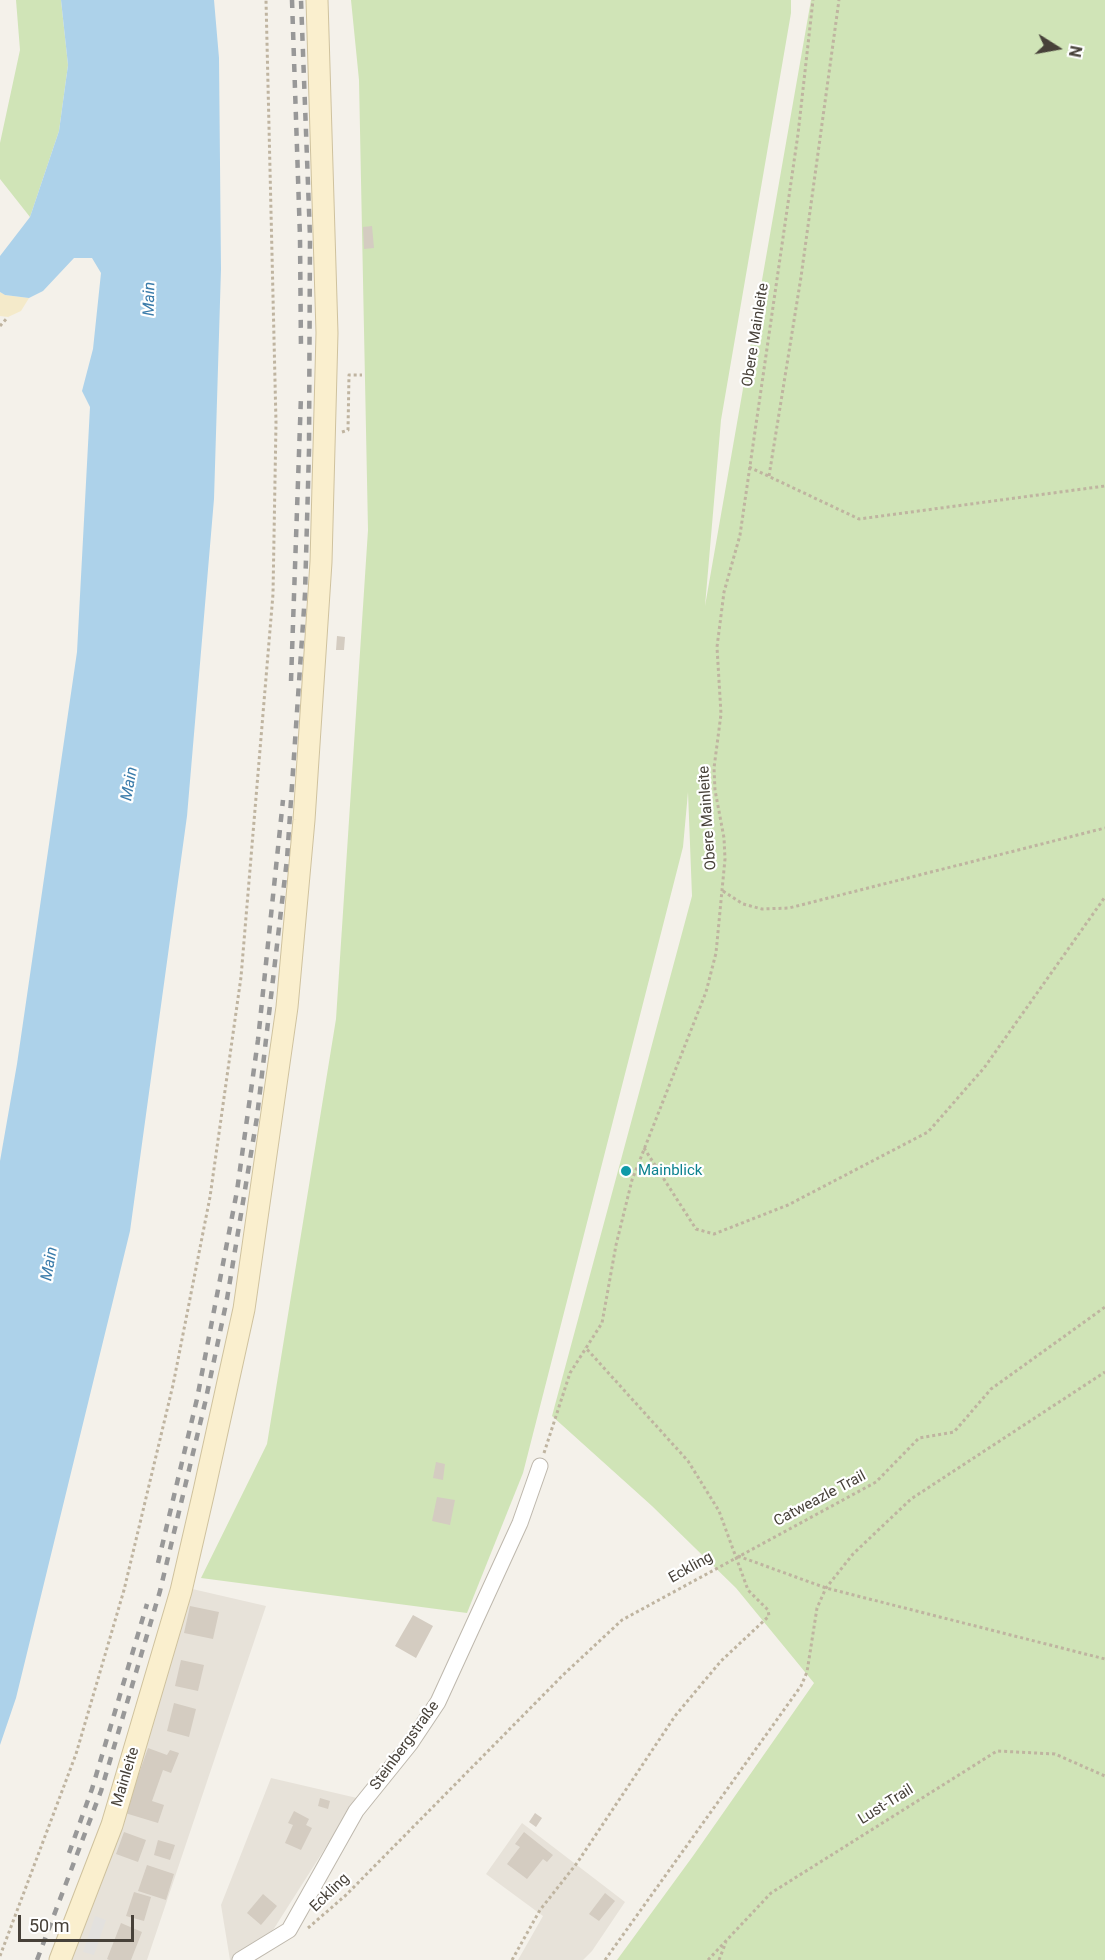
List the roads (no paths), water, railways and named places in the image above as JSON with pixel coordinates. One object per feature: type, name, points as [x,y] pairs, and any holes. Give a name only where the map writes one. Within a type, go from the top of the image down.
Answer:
[{"type":"main road","name":"Mainleite","points":[[60,1960],[112,1825],[181,1591],[244,1309],[287,1007],[304,820],[321,562],[327,333],[317,0]]},
{"type":"street","name":"Steinbergstraße","points":[[240,1960],[289,1930],[356,1811],[398,1760],[438,1701],[520,1523],[540,1466]]},
{"type":"water","name":"Main","points":[[61,0],[214,0],[219,58],[221,269],[214,499],[187,816],[130,1231],[16,1698],[0,1745],[0,1161],[17,1064],[77,652],[90,407],[82,391],[93,349],[101,273],[92,258],[74,258],[43,291],[29,298],[5,295],[0,292],[0,256],[30,217],[59,131],[68,65]]},
{"type":"railway","points":[[292,0],[300,237],[301,351]]},
{"type":"railway","points":[[37,1960],[101,1791],[160,1591],[205,1403],[227,1299],[257,1117],[287,859],[305,594],[309,450],[310,237],[301,0]]},
{"type":"railway","points":[[291,681],[301,396]]},
{"type":"railway","points":[[158,1563],[197,1399],[237,1191],[258,1040],[283,800]]},
{"type":"railway","points":[[69,1853],[92,1789],[147,1604]]},
{"type":"place","name":"Mainblick","points":[[626,1171]]}]
